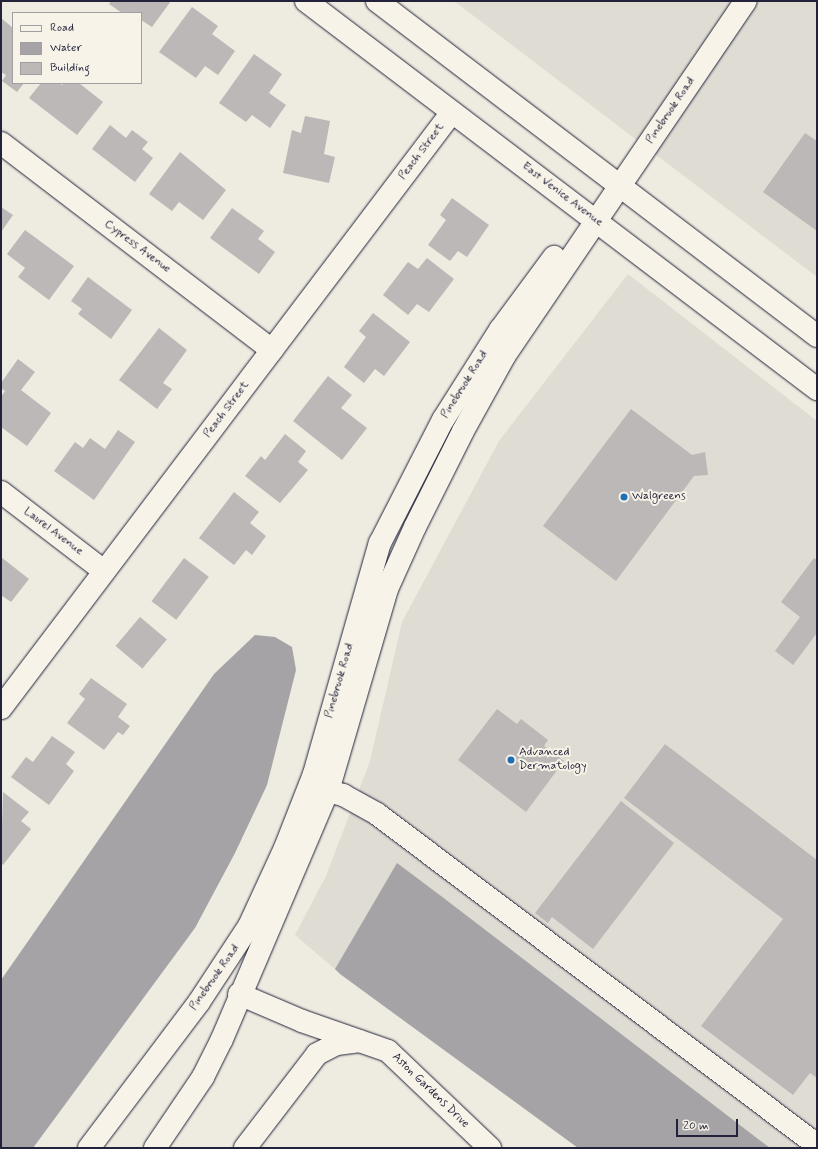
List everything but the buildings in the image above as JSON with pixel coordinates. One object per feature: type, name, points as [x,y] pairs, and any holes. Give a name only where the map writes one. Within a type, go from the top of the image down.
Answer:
[{"type":"street","name":"East Venice Avenue","points":[[306,1],[817,389]]},
{"type":"street","points":[[377,1],[619,187],[817,336]]},
{"type":"street","name":"Pinebrook Road","points":[[155,1148],[203,1077],[222,1039],[239,994],[328,791],[387,589],[414,527],[463,431],[505,355],[746,1]]},
{"type":"street","name":"Peach Street","points":[[1,708],[452,112]]},
{"type":"street","name":"Cypress Avenue","points":[[1,143],[272,350]]},
{"type":"street","name":"Pinebrook Road","points":[[89,1148],[199,1002],[249,926],[285,848],[314,774],[380,543],[443,420],[500,330],[555,256],[596,221]]},
{"type":"street","points":[[443,420],[463,431]]},
{"type":"street","name":"Laurel Avenue","points":[[1,492],[104,571]]},
{"type":"street","points":[[328,791],[362,804],[387,821],[817,1145]]},
{"type":"street","name":"Aston Gardens Drive","points":[[239,994],[302,1021],[365,1041],[395,1056],[490,1148]]},
{"type":"street","points":[[302,1021],[311,1046],[310,1062]]},
{"type":"street","points":[[245,1148],[317,1054],[337,1044],[365,1041]]},
{"type":"shaded area","points":[[454,1],[733,1],[638,141]]},
{"type":"shaded area","points":[[759,1],[817,1],[817,277],[655,154]]},
{"type":"shaded area","points":[[628,274],[817,421],[817,1148],[770,1148],[445,899],[335,969],[295,935],[326,876],[370,761],[402,622],[499,441]]},
{"type":"water","points":[[255,635],[275,637],[292,647],[296,670],[267,785],[235,853],[195,928],[33,1148],[1,1148],[1,980],[214,674]]},
{"type":"water","points":[[397,863],[770,1148],[578,1148],[340,974],[335,969]]},
{"type":"place","name":"Walgreens","points":[[624,497]]},
{"type":"place","name":"Advanced Dermatology","points":[[511,760]]}]
